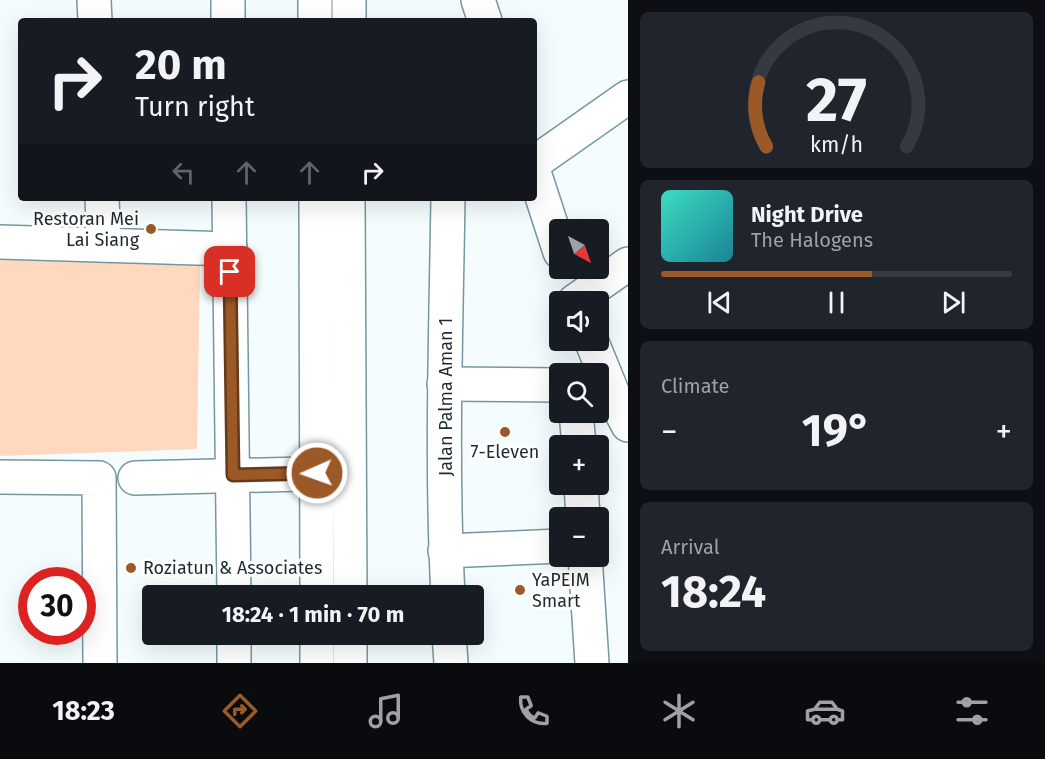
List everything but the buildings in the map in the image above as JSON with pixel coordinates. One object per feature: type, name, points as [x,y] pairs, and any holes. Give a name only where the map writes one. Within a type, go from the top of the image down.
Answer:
[{"type":"street","points":[[94,0],[95,18]]},
{"type":"street","points":[[228,0],[228,18]]},
{"type":"street","points":[[315,0],[315,18]]},
{"type":"street","points":[[349,0],[349,18]]},
{"type":"street","points":[[478,0],[484,18]]},
{"type":"street","points":[[537,161],[628,97]]},
{"type":"street","points":[[537,181],[549,219]]},
{"type":"street","points":[[102,201],[104,244]]},
{"type":"street","points":[[230,201],[234,585]]},
{"type":"street","points":[[316,201],[317,585]]},
{"type":"street","points":[[348,201],[350,585]]},
{"type":"street","name":"Jalan Palma Aman 1","points":[[447,585],[444,384],[448,201]]},
{"type":"street","points":[[0,242],[230,249]]},
{"type":"street","points":[[589,291],[628,264]]},
{"type":"street","points":[[596,351],[625,410]]},
{"type":"street","points":[[444,384],[549,385]]},
{"type":"street","points":[[135,478],[349,472]]},
{"type":"street","points":[[0,477],[99,478],[100,663]]},
{"type":"street","points":[[445,551],[549,546]]},
{"type":"street","points":[[586,567],[592,663]]},
{"type":"street","points":[[234,645],[234,663]]},
{"type":"street","points":[[317,645],[317,663]]},
{"type":"street","points":[[350,645],[350,663]]},
{"type":"street","points":[[450,645],[451,663]]},
{"type":"shaded area","points":[[0,257],[200,260],[197,449],[0,456]]},
{"type":"place","name":"Restoran Mei Lai Siang","points":[[151,229]]},
{"type":"place","name":"7-Eleven","points":[[505,432]]},
{"type":"place","name":"Roziatun & Associates","points":[[131,568]]},
{"type":"place","name":"YaPEIM Smart","points":[[520,590]]},
{"type":"route","points":[[230,272],[233,475],[317,473]]}]
